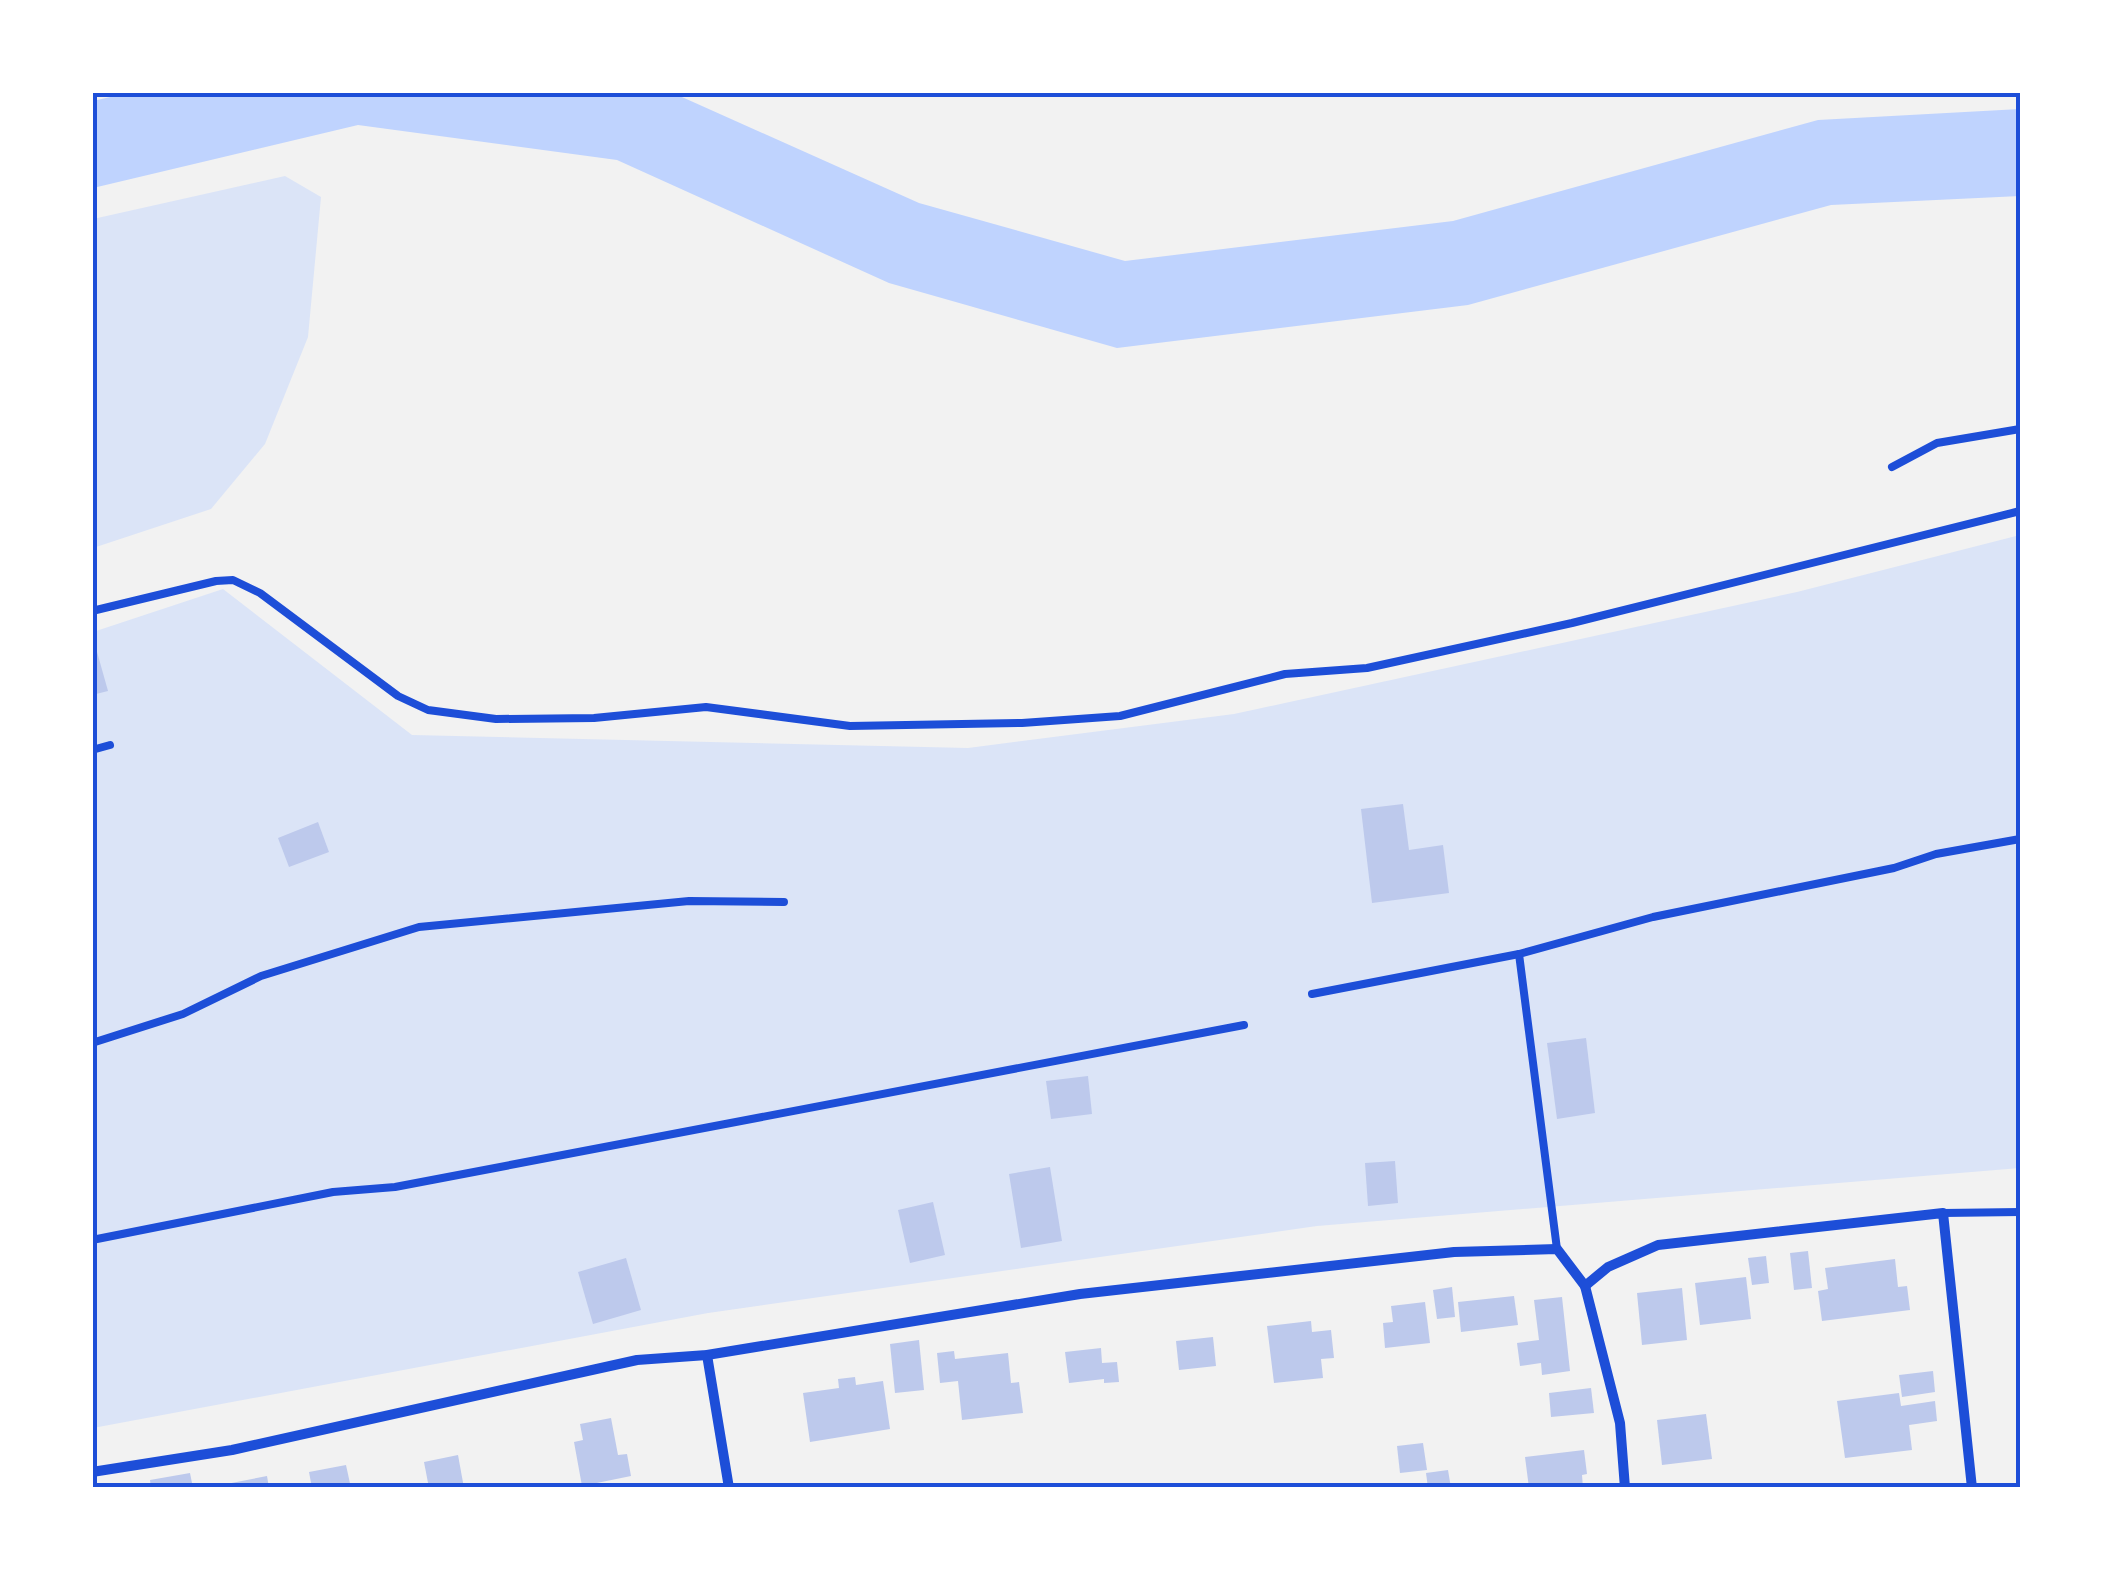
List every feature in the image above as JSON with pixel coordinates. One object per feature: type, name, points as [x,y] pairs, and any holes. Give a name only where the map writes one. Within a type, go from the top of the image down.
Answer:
[{"type":"street","points":[[1586,1286],[1608,1267],[1658,1245],[1943,1212],[1972,1488]]},
{"type":"street","points":[[92,1472],[232,1450],[637,1360],[707,1356],[1080,1294],[1454,1252],[1557,1249],[1586,1286],[1620,1423],[1625,1488]]},
{"type":"street","points":[[707,1356],[729,1488]]},
{"type":"lane","points":[[1892,467],[1937,443],[2020,429]]},
{"type":"lane","points":[[92,611],[233,580],[260,593],[398,696],[428,710],[496,719],[594,718],[706,707],[850,726],[1022,723],[1120,716],[1285,674],[1368,668],[1591,619],[2020,511]]},
{"type":"lane","points":[[92,750],[110,744]]},
{"type":"lane","points":[[1312,994],[1518,954],[1654,917],[2020,839]]},
{"type":"lane","points":[[92,1043],[183,1014],[261,976],[418,927],[689,901],[784,902]]},
{"type":"lane","points":[[1518,954],[1557,1249]]},
{"type":"lane","points":[[92,1240],[333,1192],[395,1187],[471,1173],[1244,1025]]},
{"type":"lane","points":[[1943,1212],[2020,1212]]},
{"type":"shaded area","points":[[285,176],[321,197],[308,337],[265,444],[211,509],[93,548],[93,219]]},
{"type":"shaded area","points":[[2020,535],[2020,1168],[1317,1226],[708,1313],[93,1428],[93,632],[223,589],[412,735],[968,748],[1234,714],[1797,592]]},
{"type":"water","points":[[132,92],[673,93],[919,203],[1125,261],[1453,221],[1818,120],[2020,109],[2020,196],[1831,205],[1468,305],[1117,348],[889,283],[617,160],[358,125],[93,188],[93,101]]},
{"type":"building","points":[[92,634],[108,691],[92,695]]},
{"type":"building","points":[[1403,804],[1409,850],[1443,845],[1449,893],[1372,903],[1361,809]]},
{"type":"building","points":[[318,822],[329,852],[289,867],[278,838]]},
{"type":"building","points":[[1586,1038],[1595,1113],[1557,1119],[1547,1043]]},
{"type":"building","points":[[1088,1076],[1092,1114],[1051,1119],[1046,1081]]},
{"type":"building","points":[[1395,1161],[1398,1203],[1368,1206],[1365,1163]]},
{"type":"building","points":[[1050,1167],[1062,1241],[1021,1248],[1009,1174]]},
{"type":"building","points":[[933,1202],[945,1255],[910,1263],[898,1210]]},
{"type":"building","points":[[1808,1251],[1812,1288],[1794,1290],[1790,1253]]},
{"type":"building","points":[[1766,1256],[1769,1283],[1752,1285],[1748,1258]]},
{"type":"building","points":[[626,1258],[641,1310],[593,1324],[578,1272]]},
{"type":"building","points":[[1895,1259],[1898,1287],[1907,1286],[1910,1310],[1822,1321],[1818,1291],[1828,1289],[1825,1268]]},
{"type":"building","points":[[1746,1277],[1751,1319],[1700,1325],[1695,1283]]},
{"type":"building","points":[[1452,1287],[1455,1317],[1437,1319],[1433,1290]]},
{"type":"building","points":[[1682,1288],[1687,1340],[1642,1345],[1637,1293]]},
{"type":"building","points":[[1514,1296],[1518,1325],[1461,1332],[1458,1302]]},
{"type":"building","points":[[1562,1297],[1570,1371],[1542,1375],[1541,1363],[1520,1366],[1517,1343],[1539,1340],[1534,1300]]},
{"type":"building","points":[[1425,1302],[1430,1343],[1385,1348],[1383,1323],[1393,1322],[1391,1306]]},
{"type":"building","points":[[1311,1321],[1312,1332],[1331,1330],[1334,1358],[1321,1359],[1323,1378],[1274,1383],[1267,1326]]},
{"type":"building","points":[[1213,1337],[1216,1366],[1179,1370],[1176,1341]]},
{"type":"building","points":[[919,1340],[924,1390],[895,1393],[890,1344]]},
{"type":"building","points":[[1101,1348],[1102,1363],[1117,1362],[1119,1382],[1104,1383],[1104,1379],[1069,1383],[1065,1352]]},
{"type":"building","points":[[954,1351],[955,1359],[1008,1353],[1011,1383],[1019,1382],[1023,1413],[962,1420],[958,1381],[940,1383],[937,1353]]},
{"type":"building","points":[[1933,1371],[1935,1392],[1902,1397],[1899,1375]]},
{"type":"building","points":[[855,1377],[856,1385],[883,1381],[890,1429],[810,1442],[803,1393],[839,1388],[838,1379]]},
{"type":"building","points":[[1591,1388],[1594,1413],[1551,1417],[1549,1393]]},
{"type":"building","points":[[1899,1393],[1901,1406],[1935,1401],[1937,1421],[1909,1425],[1912,1450],[1845,1458],[1837,1401]]},
{"type":"building","points":[[1706,1414],[1712,1459],[1662,1465],[1657,1420]]},
{"type":"building","points":[[611,1418],[618,1455],[627,1454],[631,1476],[582,1486],[574,1442],[583,1440],[580,1424]]},
{"type":"building","points":[[1423,1443],[1427,1470],[1400,1473],[1397,1446]]},
{"type":"building","points":[[1584,1450],[1587,1474],[1582,1475],[1583,1488],[1529,1488],[1525,1457]]},
{"type":"building","points":[[458,1455],[464,1488],[429,1488],[424,1462]]},
{"type":"building","points":[[346,1465],[351,1488],[312,1488],[309,1472]]},
{"type":"building","points":[[1448,1470],[1451,1488],[1428,1488],[1426,1473]]},
{"type":"building","points":[[190,1473],[193,1488],[151,1488],[150,1480]]},
{"type":"building","points":[[267,1476],[269,1488],[216,1488],[216,1486]]}]
